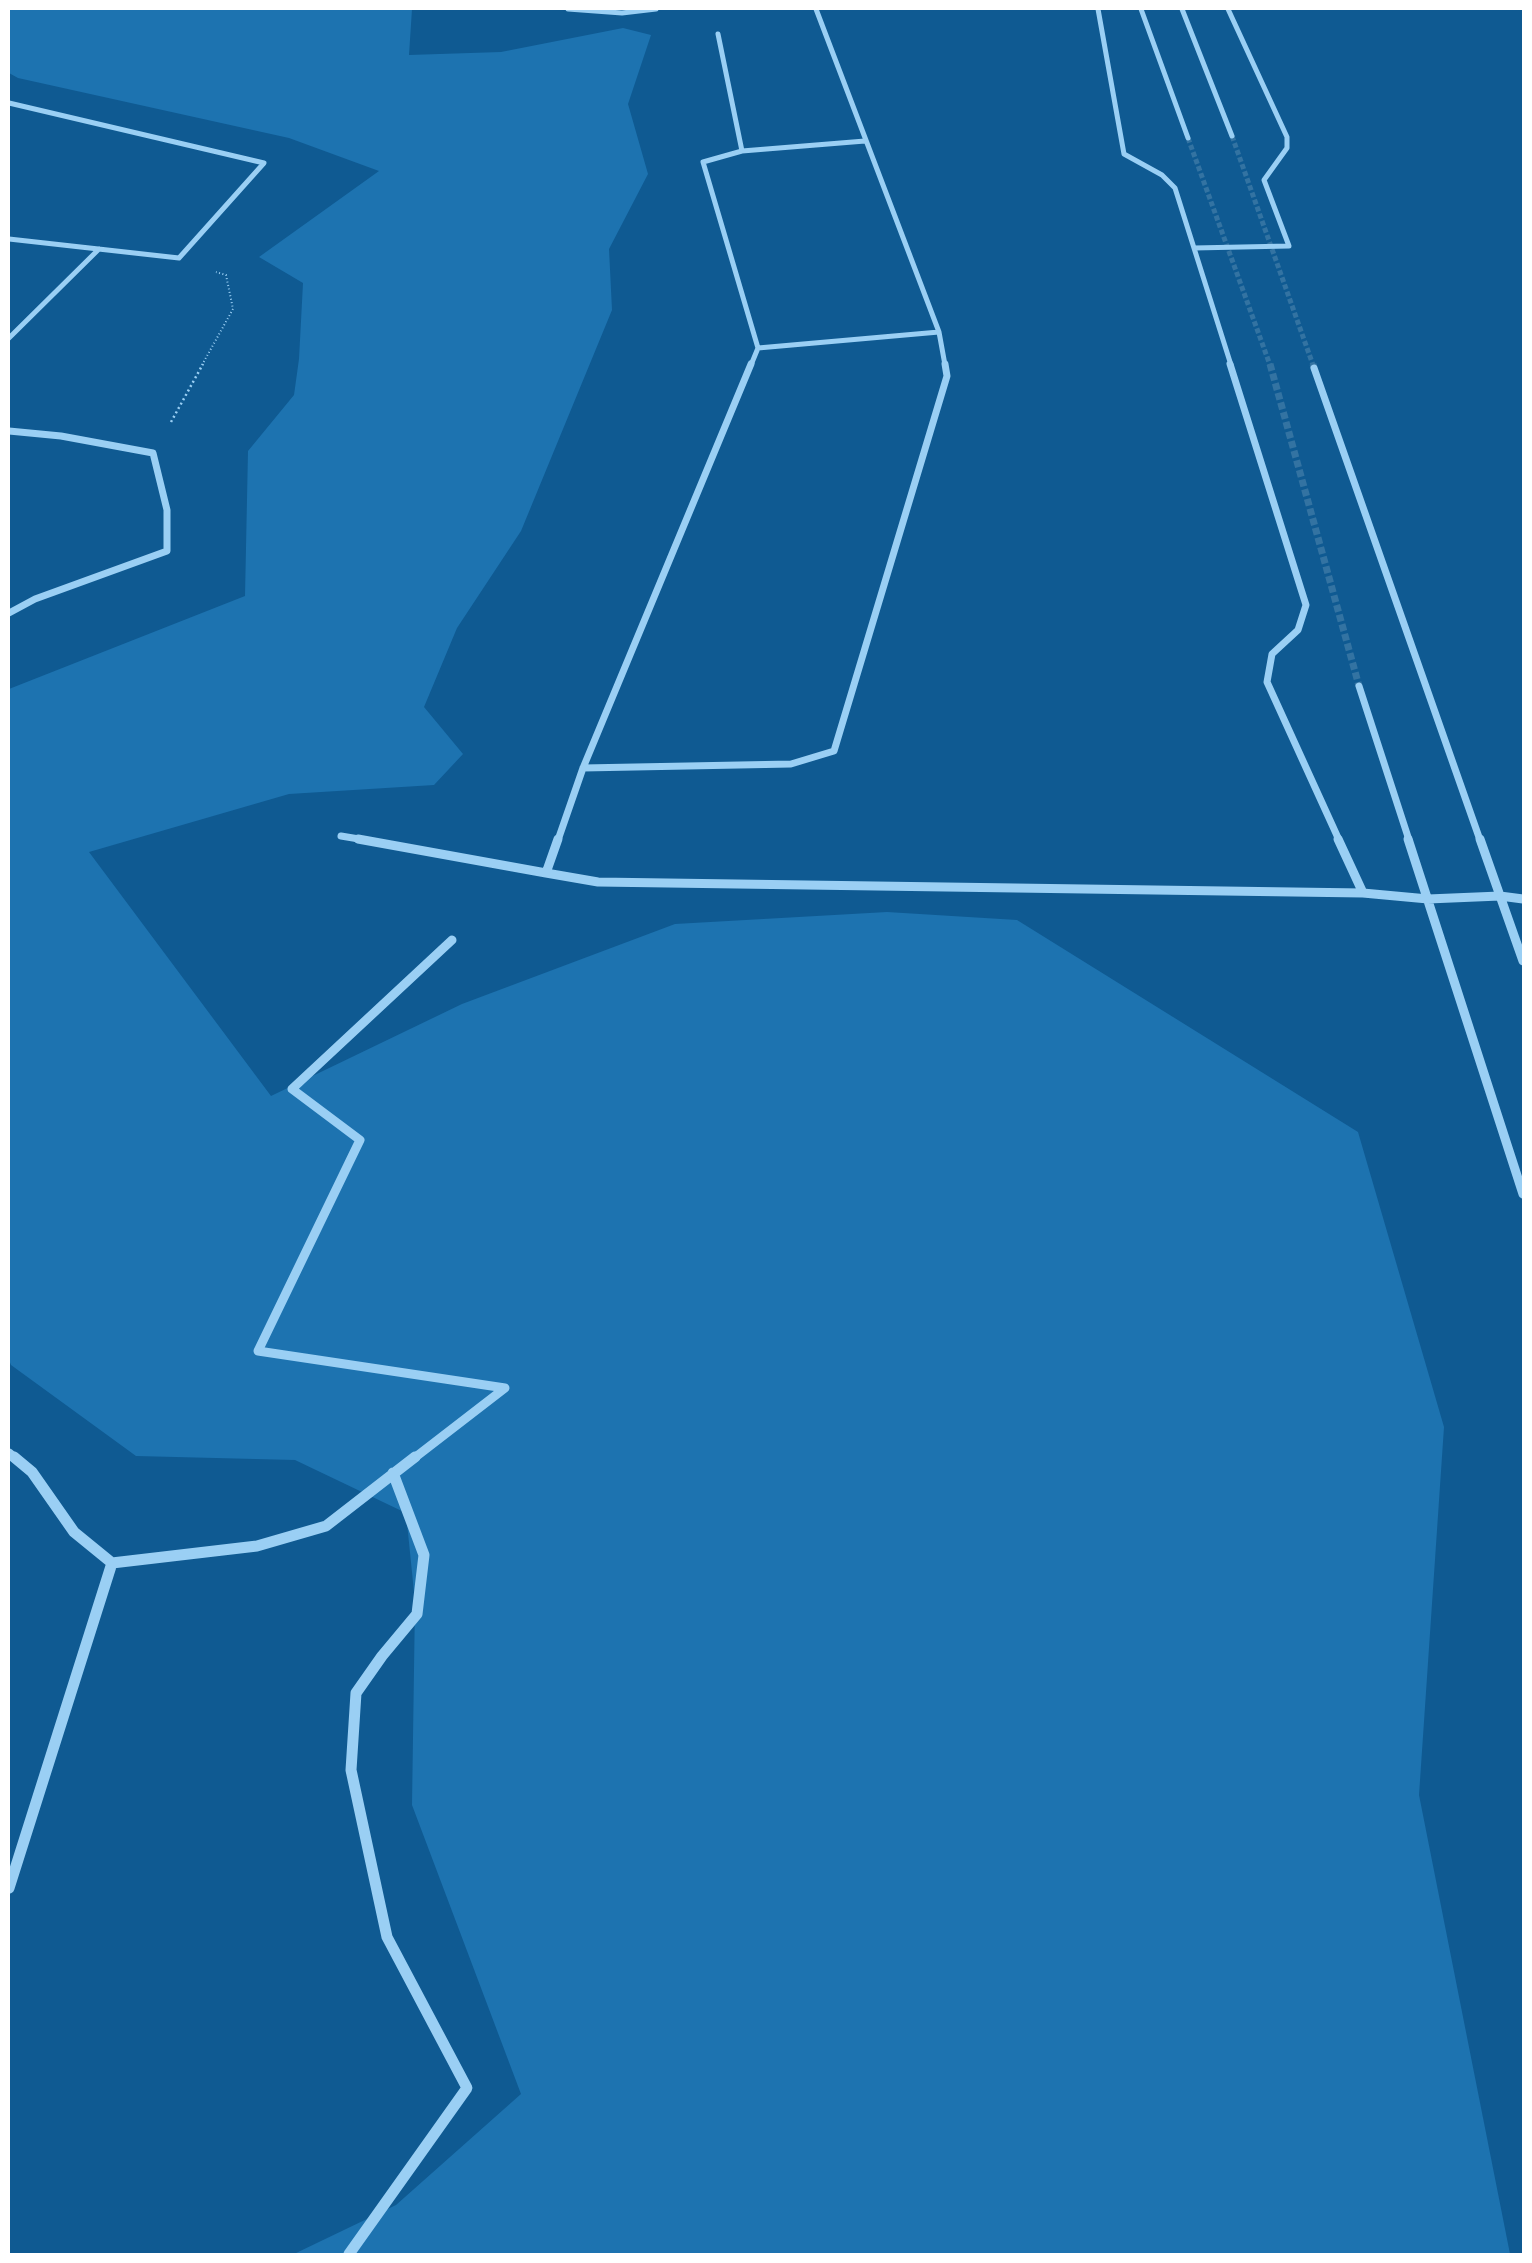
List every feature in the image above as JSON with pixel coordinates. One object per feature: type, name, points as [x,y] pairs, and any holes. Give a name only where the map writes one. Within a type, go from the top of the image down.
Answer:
[{"type":"street","points":[[568,9],[622,13],[656,9]]},
{"type":"street","points":[[583,768],[791,764],[834,751],[947,376],[939,332],[864,141],[816,9]]},
{"type":"street","points":[[1098,9],[1124,154],[1162,175],[1175,188],[1306,605],[1298,630],[1272,654],[1267,682],[1363,893]]},
{"type":"street","points":[[1141,9],[1188,138]]},
{"type":"street","points":[[1182,9],[1232,136]]},
{"type":"street","points":[[1194,248],[1289,246],[1264,180],[1287,148],[1286,136],[1228,9]]},
{"type":"street","points":[[718,34],[742,151]]},
{"type":"street","points":[[9,103],[264,163],[179,258],[9,239]]},
{"type":"street","points":[[546,873],[583,768],[758,348],[703,162],[742,151],[864,141]]},
{"type":"street","points":[[9,338],[99,249]]},
{"type":"street","points":[[758,348],[939,332]]},
{"type":"street","points":[[1314,368],[1523,961]]},
{"type":"street","points":[[9,431],[61,436],[153,453],[167,510],[167,551],[34,599],[9,613]]},
{"type":"street","points":[[1359,686],[1523,1194]]},
{"type":"street","points":[[341,836],[598,882],[1363,893],[1428,899],[1500,896],[1523,899]]},
{"type":"street","points":[[9,1453],[32,1472],[74,1532],[112,1563],[257,1546],[326,1526],[505,1388],[258,1351],[360,1140],[292,1088],[452,940]]},
{"type":"street","points":[[349,2254],[466,2088],[388,1937],[351,1770],[356,1693],[382,1656],[417,1614],[424,1555],[394,1473]]},
{"type":"street","points":[[9,1888],[112,1563]]},
{"type":"path","points":[[153,453],[233,309],[226,275],[179,258]]},
{"type":"shaded area","points":[[9,9],[412,9],[409,55],[501,52],[623,28],[651,35],[628,104],[648,174],[609,249],[612,310],[521,531],[457,628],[424,707],[463,754],[434,785],[289,794],[89,852],[271,1096],[462,1004],[675,924],[887,912],[1017,920],[1358,1132],[1444,1427],[1419,1795],[1510,2254],[294,2254],[396,2205],[521,2094],[412,1805],[415,1602],[406,1513],[295,1460],[136,1456],[11,1365],[9,1360],[9,689],[245,596],[248,451],[294,395],[299,359],[303,283],[259,257],[379,171],[289,138],[18,78],[9,73]]},
{"type":"tunnel","points":[[1232,136],[1313,365]]},
{"type":"tunnel","points":[[1188,138],[1270,365]]},
{"type":"tunnel","points":[[1270,364],[1359,686]]},
{"type":"tunnel","points":[[1313,364],[1314,368]]}]
